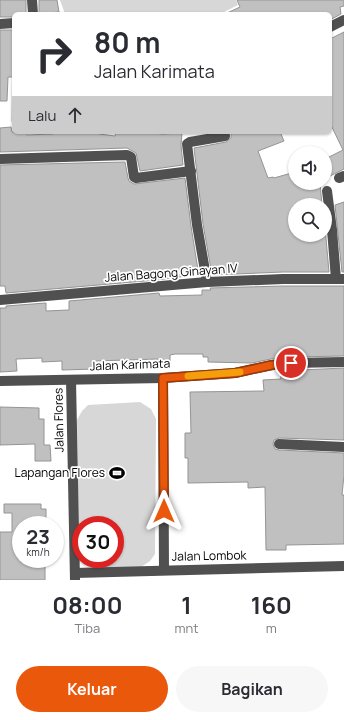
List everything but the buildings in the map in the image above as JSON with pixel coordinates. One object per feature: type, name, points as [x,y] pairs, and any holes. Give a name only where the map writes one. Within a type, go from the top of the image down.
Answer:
[{"type":"street","points":[[32,0],[34,12]]},
{"type":"street","points":[[332,25],[344,20]]},
{"type":"street","points":[[0,24],[12,23]]},
{"type":"street","points":[[207,282],[196,219],[187,143],[223,137],[225,136],[224,134]]},
{"type":"street","points":[[0,159],[127,155],[131,157],[134,175],[136,178],[191,171]]},
{"type":"street","points":[[326,191],[340,279]]},
{"type":"street","name":"Jalan Bagong Ginayan IV","points":[[0,300],[207,282],[340,279]]},
{"type":"street","name":"Jalan Karimata","points":[[0,381],[163,378],[235,373],[261,367],[291,363],[344,362]]},
{"type":"street","points":[[163,378],[164,570]]},
{"type":"street","name":"Jalan Flores","points":[[71,380],[75,576]]},
{"type":"street","points":[[279,444],[344,447]]},
{"type":"street","name":"Jalan Lombok","points":[[75,576],[164,570],[344,566]]},
{"type":"shaded area","points":[[60,0],[236,0],[238,5],[224,12],[64,12]]},
{"type":"shaded area","points":[[12,80],[12,122],[11,122]]},
{"type":"shaded area","name":"Lapangan Flores","points":[[140,402],[151,409],[156,419],[155,554],[150,561],[141,567],[124,567],[124,516],[78,516],[77,420],[82,411],[88,405]]},
{"type":"slow traffic","points":[[188,376],[240,372]]},
{"type":"place","name":"Lapangan Flores","points":[[117,473]]},
{"type":"route","points":[[164,511],[163,378],[235,373],[272,365],[291,363]]}]
